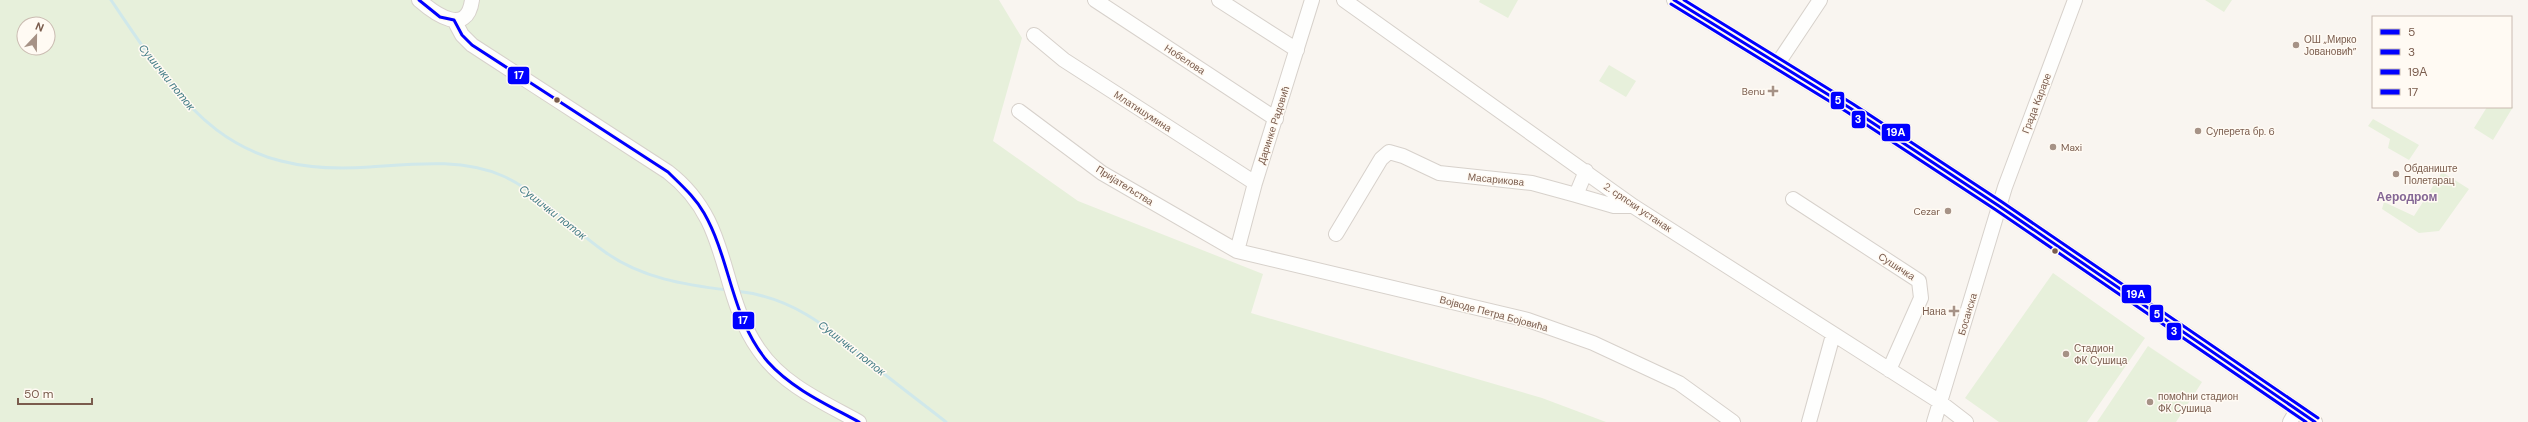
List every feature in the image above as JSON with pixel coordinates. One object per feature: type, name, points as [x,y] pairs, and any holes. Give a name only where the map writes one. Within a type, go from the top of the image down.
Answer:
[{"type":"street","points":[[419,0],[440,17],[454,20],[461,19],[467,14],[472,0]]},
{"type":"street","name":"Нобелова","points":[[1095,0],[1276,119]]},
{"type":"street","points":[[1219,0],[1297,50]]},
{"type":"street","name":"Даринке Радовић","points":[[1237,251],[1255,183],[1312,0]]},
{"type":"street","name":"2. српски устанак","points":[[1344,0],[1633,206],[1940,402],[1966,422]]},
{"type":"street","points":[[1674,0],[1778,63],[1999,206],[2315,422]]},
{"type":"street","points":[[1778,63],[1820,0]]},
{"type":"street","name":"Града Караре","points":[[1999,206],[2032,112],[2075,0]]},
{"type":"street","points":[[454,20],[462,35],[472,45],[680,181],[705,211],[736,301],[754,342],[770,364],[797,387],[859,422]]},
{"type":"street","name":"Млатишумина","points":[[1034,35],[1064,60],[1255,183]]},
{"type":"street","name":"Пријатељства","points":[[1018,111],[1102,172],[1237,251]]},
{"type":"street","name":"Масарикова","points":[[1336,234],[1381,159],[1386,154],[1393,152],[1439,173],[1532,183],[1614,206],[1633,206]]},
{"type":"street","points":[[1576,195],[1586,172]]},
{"type":"street","name":"Сушичка","points":[[1793,199],[1919,281],[1921,298],[1889,370]]},
{"type":"street","name":"Босанска","points":[[1934,422],[1999,206]]},
{"type":"street","name":"Војводе Петра Бојовића","points":[[1237,251],[1528,320],[1593,343],[1678,383],[1733,422]]},
{"type":"street","points":[[1809,422],[1833,335]]},
{"type":"street","points":[[2290,422],[2298,410]]},
{"type":"green space","points":[[0,0],[999,0],[1022,38],[993,141],[1078,201],[1263,274],[1251,313],[1542,398],[1606,422],[0,422]]},
{"type":"green space","points":[[1480,0],[1518,0],[1508,18],[1479,2]]},
{"type":"green space","points":[[2205,0],[2232,0],[2224,12]]},
{"type":"green space","points":[[1609,65],[1636,81],[1626,97],[1599,81]]},
{"type":"green space","points":[[2513,107],[2493,140],[2474,128],[2486,108]]},
{"type":"green space","points":[[2373,119],[2419,145],[2409,160],[2388,148],[2390,139],[2368,126]]},
{"type":"green space","points":[[2442,172],[2469,189],[2439,231],[2419,233],[2382,209],[2384,202],[2414,216]]},
{"type":"green space","name":"Стадион ФК Сушица","points":[[2053,273],[2145,338],[2087,422],[1999,422],[1965,398]]},
{"type":"green space","name":"помоћни стадион ФК Сушица","points":[[2148,346],[2202,382],[2176,422],[2097,422]]},
{"type":"waterway","name":"Сушички поток","points":[[111,0],[162,73],[187,103],[214,128],[244,147],[279,161],[321,167],[455,164],[487,170],[517,183],[543,202],[592,243],[619,261],[633,268],[680,283],[728,290]]},
{"type":"waterway","name":"Сушички поток","points":[[736,291],[759,295],[781,302],[818,322],[836,334],[946,422]]},
{"type":"transit line","name":"17","points":[[419,0],[440,17],[454,20],[462,35],[472,45],[668,172],[683,186],[700,207],[713,231],[746,327],[768,362],[778,372],[799,388],[823,403],[859,422]]},
{"type":"transit line","name":"5","points":[[1674,0],[1850,108],[1999,206],[2315,422]]},
{"type":"transit line","name":"19А","points":[[1684,0],[1853,104],[2002,202],[2318,418]]},
{"type":"transit line","name":"3","points":[[1671,4],[1847,112],[1996,210],[2306,422]]},
{"type":"place","name":"ОШ „Мирко Јовановић”","points":[[2296,45]]},
{"type":"place","name":"Benu","points":[[1773,91]]},
{"type":"place","name":"Суперета бр. 6","points":[[2198,131]]},
{"type":"place","name":"Maxi","points":[[2053,147]]},
{"type":"place","name":"Обданиште Полетарац","points":[[2396,174]]},
{"type":"place","name":"Cezar","points":[[1948,211]]},
{"type":"place","name":"Нана","points":[[1954,311]]},
{"type":"place","name":"Стадион ФК Сушица","points":[[2066,354]]},
{"type":"place","name":"помоћни стадион ФК Сушица","points":[[2150,402]]},
{"type":"district","name":"Аеродром","points":[[2407,197]]}]
